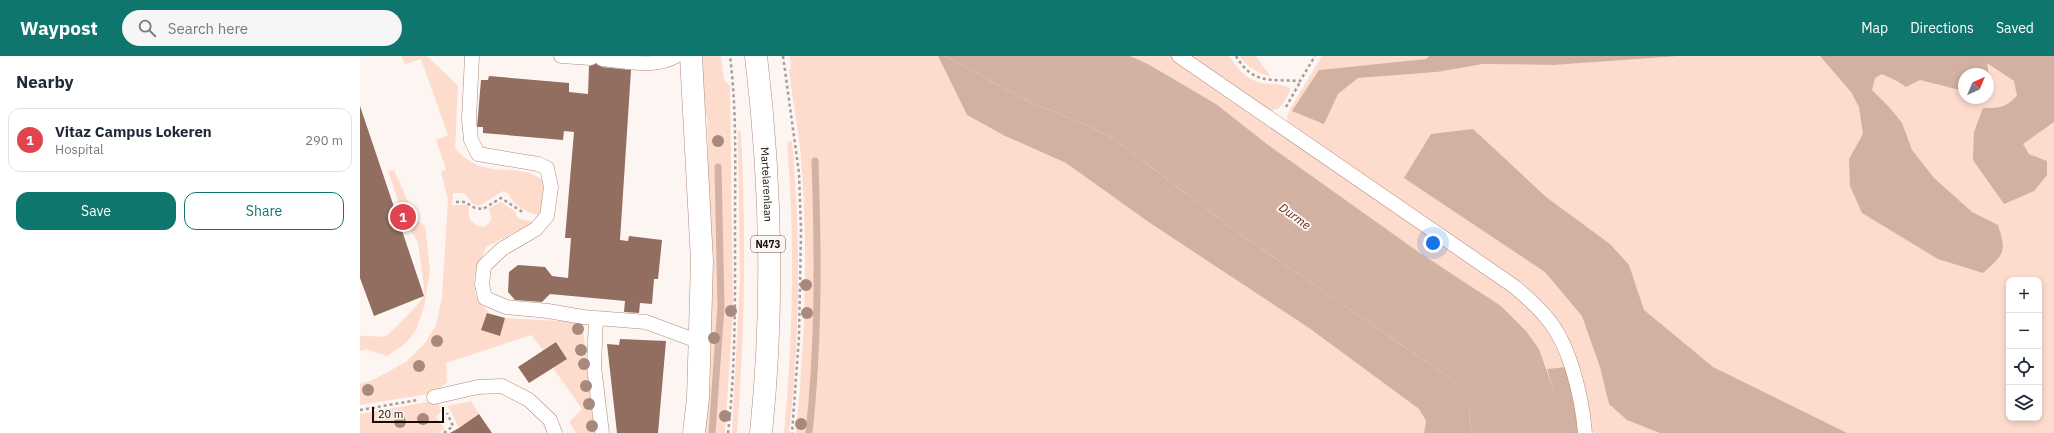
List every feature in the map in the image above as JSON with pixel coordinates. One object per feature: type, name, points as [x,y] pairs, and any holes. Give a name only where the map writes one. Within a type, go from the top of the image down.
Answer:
[{"type":"street","points":[[691,56],[702,261],[698,398],[694,433]]},
{"type":"street","name":"Martelarenlaan","points":[[756,56],[767,186],[769,279],[767,356],[761,433]]},
{"type":"lane","points":[[472,56],[469,119],[471,140],[478,154],[538,164],[547,168],[551,187],[547,216],[542,223],[536,229],[502,249],[484,266],[482,284],[485,298],[506,307],[596,318],[646,322],[700,342]]},
{"type":"lane","points":[[561,56],[654,63],[669,60],[676,56]]},
{"type":"lane","points":[[1179,56],[1515,287],[1532,302],[1547,318],[1555,330],[1568,357],[1578,392],[1585,433]]},
{"type":"lane","points":[[596,318],[594,367],[602,433]]},
{"type":"lane","points":[[434,397],[478,387],[502,386],[529,400],[550,420],[555,433]]},
{"type":"path","points":[[728,433],[731,408],[736,306],[734,93],[730,56]]},
{"type":"path","points":[[783,56],[798,173],[800,223],[799,337],[792,433]]},
{"type":"path","points":[[1236,56],[1248,72],[1258,77],[1269,81],[1300,81]]},
{"type":"path","points":[[1277,123],[1315,56]]},
{"type":"path","points":[[456,202],[465,202],[475,208],[483,209],[501,198],[542,223]]},
{"type":"path","points":[[360,410],[434,397],[444,405],[453,426],[444,433]]},
{"type":"shaded area","points":[[401,56],[427,56],[458,86],[455,149],[458,152],[470,161],[482,167],[524,172],[543,181],[543,200],[539,215],[530,213],[521,208],[510,198],[509,194],[503,191],[479,206],[473,204],[464,193],[453,193],[452,205],[468,205],[470,220],[478,226],[483,227],[490,222],[491,215],[488,209],[501,202],[516,212],[516,216],[520,219],[535,222],[486,247],[474,278],[475,294],[483,307],[488,311],[481,330],[500,336],[505,318],[579,322],[583,329],[596,433],[576,433],[569,422],[582,409],[553,368],[567,359],[557,342],[543,350],[531,335],[446,363],[447,382],[434,393],[360,405],[360,384],[373,380],[406,362],[425,343],[436,325],[442,297],[448,200],[441,172],[446,169],[436,140],[448,135],[421,59],[405,64]]},
{"type":"shaded area","points":[[696,56],[721,56],[724,80],[730,86],[733,310],[725,433],[700,433],[711,267],[707,116],[702,100]]},
{"type":"shaded area","points":[[790,56],[938,56],[967,115],[1005,136],[1066,163],[1150,223],[1309,328],[1419,409],[1426,421],[1424,433],[796,433],[804,326],[805,255],[803,183],[800,148],[789,70],[791,69]]},
{"type":"shaded area","points":[[938,56],[945,56],[1025,100],[1087,125],[1114,139],[1234,230],[1448,377],[1466,402],[1470,415],[1470,433],[1424,433],[1426,421],[1419,409],[1309,328],[1150,223],[1066,163],[1005,136],[967,115]]},
{"type":"shaded area","points":[[1130,56],[1171,56],[1513,293],[1545,324],[1565,367],[1547,369],[1539,349],[1501,306],[1420,253],[1267,144],[1216,104],[1148,64]]},
{"type":"shaded area","points":[[1190,56],[1229,56],[1237,67],[1251,79],[1263,83],[1284,85],[1291,89],[1280,107],[1269,110]]},
{"type":"shaded area","points":[[1240,56],[1256,56],[1270,76],[1253,69]]},
{"type":"shaded area","points":[[1322,56],[1429,56],[1427,59],[1319,70],[1338,94],[1358,78],[1437,72],[1483,64],[1554,65],[1679,56],[2054,56],[2054,433],[1596,433],[1592,431],[1582,381],[1560,327],[1290,125],[1287,117],[1290,109]]},
{"type":"shaded area","points":[[1429,56],[1679,56],[1554,65],[1483,64],[1437,72],[1358,78],[1338,94],[1324,124],[1292,111],[1319,70],[1426,59]]},
{"type":"shaded area","points":[[1820,56],[2054,56],[2054,122],[2023,144],[2029,154],[2047,161],[2047,175],[2034,191],[2004,204],[1973,160],[1974,132],[1983,108],[1994,108],[2005,105],[2017,96],[2014,81],[1987,63],[1988,68],[1958,68],[1958,90],[1920,80],[1906,87],[1882,74],[1875,78],[1872,90],[1902,123],[1912,150],[1934,178],[1972,212],[1998,225],[2003,247],[2002,252],[1983,273],[1938,259],[1862,213],[1850,186],[1849,159],[1863,134],[1859,107],[1851,92]]},
{"type":"shaded area","points":[[1473,129],[1546,197],[1610,244],[1629,265],[1644,310],[1713,367],[1847,433],[1660,433],[1627,420],[1609,404],[1600,367],[1582,316],[1545,272],[1404,178],[1431,134]]},
{"type":"shaded area","points":[[738,131],[740,131],[741,134],[743,171],[744,284],[740,396],[737,433],[732,433],[740,281]]},
{"type":"shaded area","points":[[792,141],[798,250],[797,324],[793,397],[789,433],[784,433],[792,288],[790,178],[787,142]]},
{"type":"shaded area","points":[[394,170],[416,220],[425,226],[430,270],[424,307],[416,330],[406,343],[387,356],[366,349],[360,351],[360,336],[386,336],[394,330],[425,295],[418,242],[406,223],[388,171]]},
{"type":"shaded area","points":[[1565,367],[1578,414],[1581,433],[1567,433],[1547,369]]},
{"type":"shaded area","points":[[438,400],[441,412],[436,417],[445,429],[439,433],[360,433],[360,414]]},
{"type":"shaded area","points":[[471,401],[479,414],[459,428],[448,406]]},
{"type":"water","name":"Durme","points":[[945,56],[1130,56],[1148,64],[1216,104],[1267,144],[1420,253],[1501,306],[1526,331],[1539,349],[1560,407],[1567,433],[1470,433],[1470,416],[1466,402],[1448,377],[1234,230],[1114,139],[1087,125],[1025,100]]},
{"type":"building","points":[[592,56],[602,56],[601,67],[631,70],[620,240],[628,241],[629,236],[662,240],[658,279],[654,279],[652,304],[640,303],[639,313],[624,312],[625,301],[550,294],[542,302],[515,300],[508,292],[509,272],[518,265],[545,267],[552,276],[568,278],[571,238],[565,238],[574,132],[564,131],[563,140],[483,133],[483,127],[477,127],[481,80],[488,80],[489,76],[569,83],[569,92],[588,94],[589,66],[591,66]]},
{"type":"building","points":[[360,106],[424,296],[374,316],[360,278]]},
{"type":"building","points":[[487,313],[505,318],[500,336],[481,330]]},
{"type":"building","points":[[620,339],[666,341],[658,433],[617,433],[607,344],[619,345]]},
{"type":"building","points":[[556,342],[567,359],[529,383],[518,367]]},
{"type":"building","points":[[479,414],[492,433],[450,433],[459,428]]},
{"type":"waterway","points":[[809,433],[815,365],[817,297],[815,161]]},
{"type":"waterway","points":[[712,433],[721,306],[718,167]]},
{"type":"place","name":"Vitaz Campus Lokeren","points":[[403,217]]}]
